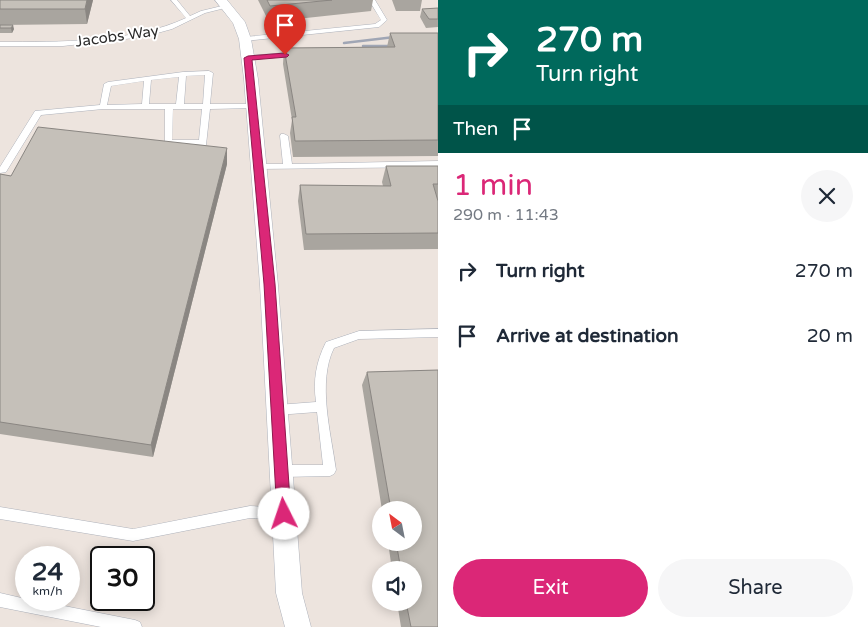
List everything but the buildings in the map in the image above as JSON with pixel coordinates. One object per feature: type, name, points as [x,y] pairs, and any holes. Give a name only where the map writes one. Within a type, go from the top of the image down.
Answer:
[{"type":"street","points":[[224,3],[239,22],[245,39],[254,106],[269,284],[289,593],[298,627]]},
{"type":"lane","points":[[174,0],[189,18]]},
{"type":"lane","points":[[245,39],[377,26],[384,20],[372,0]]},
{"type":"lane","name":"Jacobs Way","points":[[0,44],[64,44],[151,33],[170,28],[224,3]]},
{"type":"lane","points":[[248,58],[303,54]]},
{"type":"lane","points":[[103,107],[108,84],[183,74],[209,73],[203,143],[168,142],[169,107]]},
{"type":"lane","points":[[180,107],[183,74]]},
{"type":"lane","points":[[145,107],[148,78]]},
{"type":"lane","points":[[0,170],[3,170],[38,113],[103,107],[254,106]]},
{"type":"lane","points":[[284,136],[288,167]]},
{"type":"lane","points":[[259,167],[438,164]]},
{"type":"lane","points":[[281,471],[330,470],[319,385],[323,360],[330,345],[359,335],[438,333]]},
{"type":"lane","points":[[277,410],[322,406]]},
{"type":"lane","points":[[0,513],[132,535],[250,512],[284,514]]},
{"type":"lane","points":[[0,600],[135,627]]},
{"type":"railway","points":[[344,43],[403,36]]},
{"type":"railway","points":[[363,46],[401,46]]},
{"type":"route","points":[[284,514],[269,284],[248,58],[285,55]]}]
